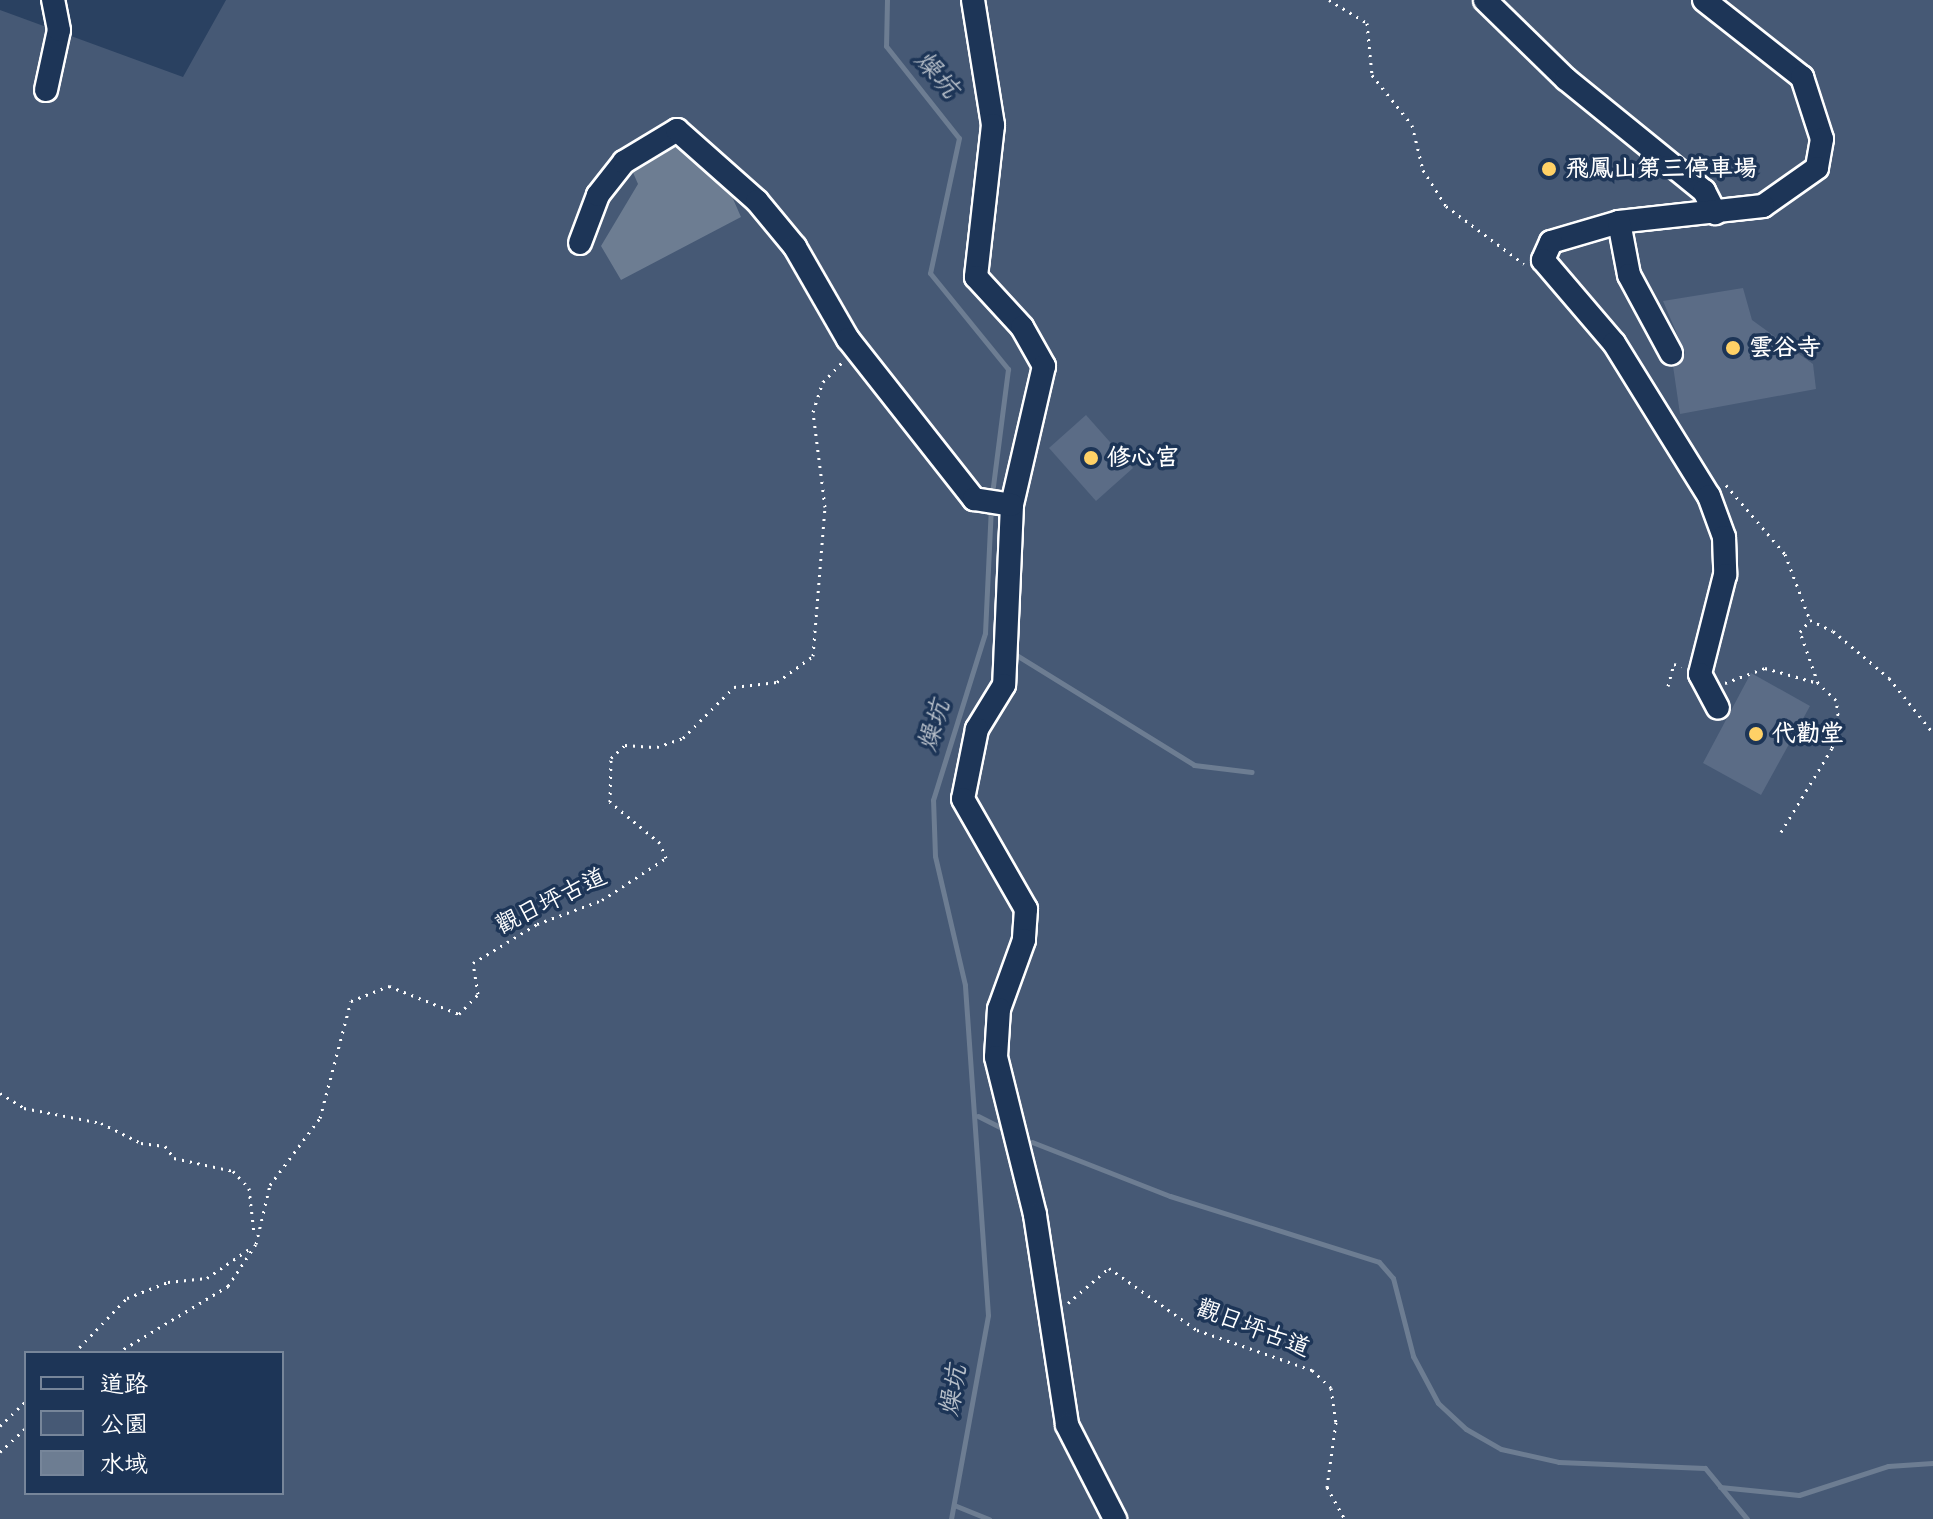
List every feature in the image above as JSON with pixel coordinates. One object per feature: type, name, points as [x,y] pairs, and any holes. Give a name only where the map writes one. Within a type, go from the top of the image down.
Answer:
[{"type":"street","points":[[46,90],[59,30],[53,0]]},
{"type":"street","points":[[973,0],[993,125],[976,277],[1022,327],[1044,366],[1006,505],[1011,646],[1004,685],[966,764],[963,799],[1026,909],[1024,940],[999,1009],[996,1057],[1035,1215],[1067,1425],[1115,1519]]},
{"type":"street","points":[[1485,0],[1566,79],[1704,191],[1715,213]]},
{"type":"street","points":[[1704,0],[1802,77],[1822,139],[1817,168],[1763,206],[1619,222],[1551,242],[1543,260],[1614,343],[1695,467],[1724,537],[1725,575],[1703,682],[1718,708]]},
{"type":"street","points":[[580,243],[598,195],[624,162],[677,130],[757,201],[795,247],[848,339],[974,499],[1006,505]]},
{"type":"street","points":[[1619,222],[1629,275],[1671,353]]},
{"type":"path","points":[[1329,0],[1367,23],[1372,75],[1412,125],[1423,170],[1446,206],[1528,266]]},
{"type":"path","name":"觀日坪古道","points":[[120,1351],[228,1286],[256,1244],[270,1185],[320,1118],[351,1001],[389,986],[459,1014],[474,1005],[473,963],[537,924],[602,900],[666,858],[660,843],[610,802],[611,758],[625,745],[657,747],[683,738],[734,687],[777,682],[813,656],[825,507],[813,412],[848,339]]},
{"type":"path","points":[[1695,467],[1752,510],[1785,554],[1810,620],[1889,678],[1933,733]]},
{"type":"path","points":[[1781,832],[1832,748],[1839,723],[1836,700],[1818,683],[1800,632],[1810,620]]},
{"type":"path","points":[[1703,682],[1721,685],[1765,668],[1818,683]]},
{"type":"path","points":[[0,1093],[24,1108],[101,1123],[141,1143],[165,1146],[174,1158],[233,1171],[249,1188],[256,1244],[207,1278],[168,1282],[127,1298],[76,1351]]},
{"type":"path","name":"觀日坪古道","points":[[1048,1310],[1076,1300],[1109,1268],[1197,1330],[1312,1370],[1331,1388],[1336,1422],[1327,1487],[1345,1519]]},
{"type":"path","points":[[0,1426],[24,1403]]},
{"type":"path","points":[[0,1452],[24,1430]]},
{"type":"green space","points":[[226,0],[1933,0],[1933,1519],[0,1519],[0,10],[183,77]]},
{"type":"water","points":[[678,141],[730,192],[741,217],[621,280],[601,246],[638,184],[631,168]]},
{"type":"building","name":"雲谷寺","points":[[1743,288],[1752,320],[1813,364],[1816,389],[1680,414],[1673,366],[1685,353],[1663,301]]},
{"type":"building","name":"修心宮","points":[[1086,415],[1133,468],[1096,501],[1049,448]]},
{"type":"building","name":"代勸堂","points":[[1751,673],[1810,706],[1761,795],[1703,763]]},
{"type":"waterway","name":"燥坑","points":[[887,0],[886,46],[959,138],[930,273],[1008,369],[992,494]]},
{"type":"waterway","name":"燥坑","points":[[951,1519],[988,1315],[965,985],[935,856],[933,800],[985,633],[991,508]]},
{"type":"waterway","points":[[1013,653],[1194,765],[1252,772]]},
{"type":"waterway","points":[[978,1116],[1000,1127]]},
{"type":"waterway","points":[[1032,1142],[1170,1196],[1379,1262],[1393,1278],[1413,1356],[1438,1403],[1466,1429],[1501,1449],[1559,1462],[1705,1468],[1747,1519]]},
{"type":"waterway","points":[[1720,1487],[1799,1495],[1888,1466],[1933,1463]]},
{"type":"waterway","points":[[954,1505],[989,1519]]},
{"type":"place","name":"飛鳳山第三停車場","points":[[1549,169]]},
{"type":"place","name":"雲谷寺","points":[[1733,348]]},
{"type":"place","name":"修心宮","points":[[1091,458]]},
{"type":"place","name":"代勸堂","points":[[1756,734]]}]
